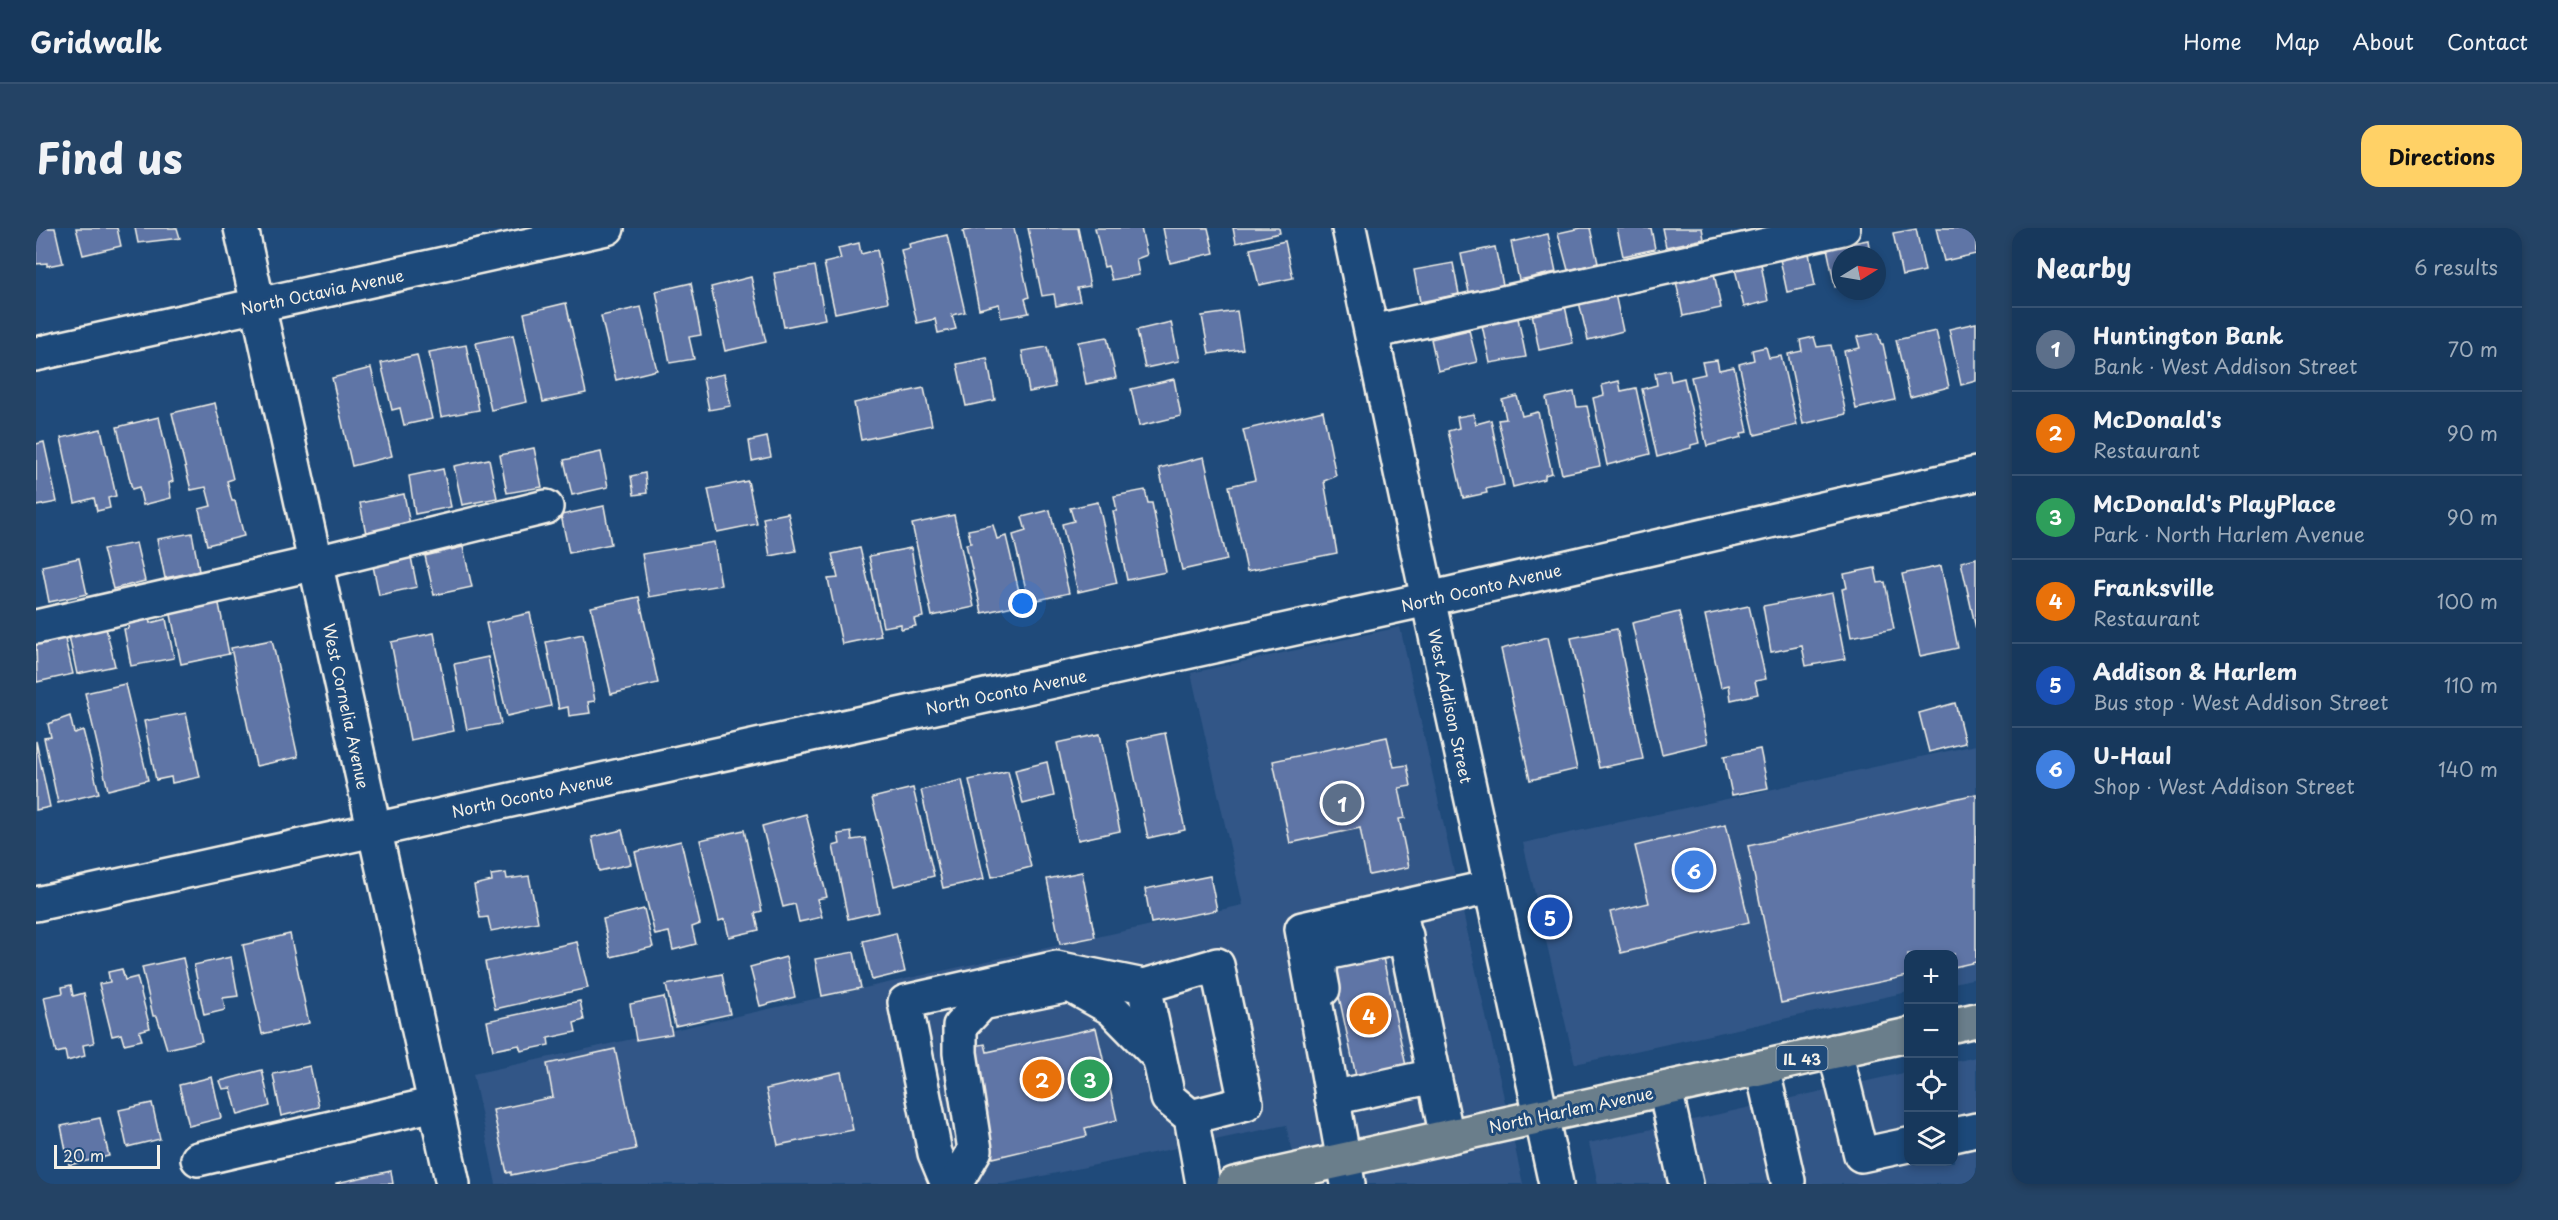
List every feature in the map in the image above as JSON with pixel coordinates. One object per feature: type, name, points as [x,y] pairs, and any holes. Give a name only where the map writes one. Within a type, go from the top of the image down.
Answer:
[{"type":"main road","points":[[1958,1024],[1976,1020]]},
{"type":"main road","name":"North Harlem Avenue","points":[[1234,1184],[1345,1172],[1447,1137],[1904,1036]]},
{"type":"street","name":"West Cornelia Avenue","points":[[241,228],[453,1184]]},
{"type":"street","name":"North Octavia Avenue","points":[[36,354],[607,228]]},
{"type":"street","name":"West Addison Street","points":[[1349,228],[1556,1184]]},
{"type":"street","points":[[1372,332],[1843,228]]},
{"type":"street","name":"North Oconto Avenue","points":[[36,904],[1428,599],[1976,474]]},
{"type":"street","points":[[36,627],[316,563],[546,507]]},
{"type":"street","points":[[1345,1172],[1302,929],[1402,922],[1491,887]]},
{"type":"street","points":[[1402,922],[1447,1137]]},
{"type":"street","points":[[948,1184],[935,1153],[905,1002],[1056,968],[1144,986],[1217,965],[1246,1103],[1191,1117]]},
{"type":"street","points":[[955,1184],[975,1150],[960,1053],[960,1026],[982,1003],[1070,985],[1111,1008],[1159,1057]]},
{"type":"street","points":[[1144,986],[1168,1098],[1191,1117],[1203,1184]]},
{"type":"street","points":[[1835,1051],[1861,1155],[1904,1146]]},
{"type":"street","points":[[1762,1067],[1788,1183]]},
{"type":"street","points":[[1332,1098],[1434,1076]]},
{"type":"street","points":[[1665,1089],[1686,1184]]},
{"type":"street","points":[[198,1159],[435,1104]]},
{"type":"street","points":[[1958,1134],[1976,1130]]},
{"type":"shaded area","points":[[1400,627],[1523,1184],[1299,1184],[1286,1125],[1004,1184],[496,1184],[473,1074],[1243,905],[1191,673]]},
{"type":"shaded area","points":[[1976,745],[1976,978],[1958,982],[1958,950],[1904,950],[1904,993],[1575,1064],[1523,843]]},
{"type":"shaded area","points":[[1976,1057],[1976,1184],[1598,1184],[1589,1143],[1904,1073],[1904,1166],[1958,1166],[1958,1061]]},
{"type":"building","points":[[36,228],[55,228],[63,263],[47,266],[47,263],[36,264]]},
{"type":"building","points":[[76,228],[117,228],[121,246],[83,255]]},
{"type":"building","points":[[135,228],[177,228],[180,238],[138,243]]},
{"type":"building","points":[[979,228],[1014,228],[1029,297],[1025,299],[1029,313],[1001,318],[999,304],[979,309],[963,231]]},
{"type":"building","points":[[1028,228],[1078,228],[1090,286],[1077,288],[1080,301],[1056,306],[1054,294],[1042,296]]},
{"type":"building","points":[[1095,228],[1141,228],[1147,255],[1136,259],[1139,275],[1112,280],[1108,266],[1104,267]]},
{"type":"building","points":[[1163,228],[1208,228],[1214,253],[1170,263]]},
{"type":"building","points":[[1233,228],[1279,228],[1280,233],[1236,243]]},
{"type":"building","points":[[1590,228],[1598,263],[1568,270],[1558,233]]},
{"type":"building","points":[[1617,228],[1651,228],[1655,249],[1623,256]]},
{"type":"building","points":[[1662,228],[1702,228],[1704,239],[1666,247]]},
{"type":"building","points":[[1936,228],[1976,228],[1976,254],[1944,261]]},
{"type":"building","points":[[1916,229],[1925,271],[1902,276],[1893,233]]},
{"type":"building","points":[[1548,234],[1556,272],[1519,280],[1511,242]]},
{"type":"building","points":[[947,235],[965,312],[952,315],[956,329],[938,333],[935,319],[917,323],[901,250],[910,248],[909,244]]},
{"type":"building","points":[[1868,240],[1869,246],[1837,246]]},
{"type":"building","points":[[1285,241],[1293,278],[1259,285],[1250,249]]},
{"type":"building","points":[[859,243],[861,254],[877,250],[888,302],[835,313],[824,263],[841,259],[838,248]]},
{"type":"building","points":[[1495,247],[1503,285],[1469,292],[1461,254]]},
{"type":"building","points":[[1832,247],[1832,272],[1827,248]]},
{"type":"building","points":[[1809,253],[1815,286],[1787,292],[1780,259]]},
{"type":"building","points":[[1453,263],[1459,294],[1420,302],[1414,270]]},
{"type":"building","points":[[1761,264],[1768,301],[1744,307],[1735,269]]},
{"type":"building","points":[[815,266],[825,319],[784,327],[774,273]]},
{"type":"building","points":[[1714,273],[1721,308],[1683,316],[1676,281]]},
{"type":"building","points":[[751,277],[766,342],[725,351],[711,287]]},
{"type":"building","points":[[691,283],[701,335],[689,337],[694,359],[670,363],[656,291]]},
{"type":"building","points":[[1615,294],[1623,331],[1588,340],[1579,302]]},
{"type":"building","points":[[566,303],[586,393],[543,402],[524,313]]},
{"type":"building","points":[[1565,306],[1573,343],[1539,350],[1532,313]]},
{"type":"building","points":[[641,307],[657,370],[616,380],[601,316]]},
{"type":"building","points":[[1237,311],[1243,349],[1209,354],[1202,316]]},
{"type":"building","points":[[1518,318],[1526,357],[1490,363],[1482,325]]},
{"type":"building","points":[[1171,322],[1179,361],[1145,368],[1137,330]]},
{"type":"building","points":[[1976,323],[1976,381],[1961,385],[1949,329]]},
{"type":"building","points":[[1469,330],[1477,362],[1438,371],[1431,339]]},
{"type":"building","points":[[1936,331],[1949,387],[1910,397],[1896,340]]},
{"type":"building","points":[[1878,333],[1881,344],[1883,344],[1895,400],[1856,409],[1844,351],[1860,348],[1857,337]]},
{"type":"building","points":[[513,335],[527,402],[491,410],[476,343]]},
{"type":"building","points":[[1107,337],[1116,378],[1086,384],[1078,342]]},
{"type":"building","points":[[1814,337],[1817,347],[1831,345],[1846,414],[1803,424],[1788,354],[1802,351],[1800,340]]},
{"type":"building","points":[[466,345],[479,410],[441,417],[429,352]]},
{"type":"building","points":[[1047,347],[1055,387],[1029,392],[1022,351]]},
{"type":"building","points":[[1766,347],[1769,358],[1781,356],[1797,425],[1755,435],[1739,364],[1754,360],[1752,350]]},
{"type":"building","points":[[417,355],[432,419],[404,425],[400,408],[392,410],[381,363]]},
{"type":"building","points":[[987,358],[995,400],[966,406],[957,364]]},
{"type":"building","points":[[1717,360],[1719,370],[1734,367],[1748,432],[1741,433],[1742,437],[1707,446],[1691,377],[1705,374],[1702,362]]},
{"type":"building","points":[[371,368],[392,456],[352,466],[332,378]]},
{"type":"building","points":[[1669,370],[1671,381],[1684,378],[1699,443],[1691,445],[1691,448],[1657,457],[1642,389],[1657,385],[1655,373]]},
{"type":"building","points":[[724,374],[731,406],[709,410],[703,378]]},
{"type":"building","points":[[1174,379],[1181,416],[1139,426],[1131,389]]},
{"type":"building","points":[[1619,381],[1621,391],[1636,388],[1650,454],[1607,465],[1593,398],[1604,395],[1602,385]]},
{"type":"building","points":[[924,388],[932,425],[861,440],[854,403]]},
{"type":"building","points":[[1574,392],[1577,407],[1587,406],[1600,466],[1562,474],[1546,398]]},
{"type":"building","points":[[1517,396],[1522,416],[1538,412],[1552,473],[1545,475],[1545,479],[1513,487],[1498,420],[1506,419],[1502,400]]},
{"type":"building","points":[[215,403],[233,479],[227,481],[244,536],[207,545],[199,509],[211,506],[206,487],[191,490],[172,413]]},
{"type":"building","points":[[1323,411],[1336,476],[1324,481],[1337,553],[1247,571],[1229,486],[1255,480],[1243,430]]},
{"type":"building","points":[[1473,414],[1476,424],[1491,420],[1504,485],[1486,489],[1487,493],[1463,498],[1448,431],[1459,428],[1457,417]]},
{"type":"building","points":[[159,417],[173,481],[169,483],[171,498],[143,505],[139,487],[132,489],[117,427]]},
{"type":"building","points":[[101,429],[116,496],[108,498],[110,508],[97,511],[94,498],[75,503],[61,438]]},
{"type":"building","points":[[767,437],[771,457],[752,461],[749,441]]},
{"type":"building","points":[[44,442],[57,502],[36,506],[36,444]]},
{"type":"building","points":[[534,448],[542,487],[507,493],[500,455]]},
{"type":"building","points":[[601,452],[608,487],[572,495],[564,460]]},
{"type":"building","points":[[1204,457],[1227,560],[1182,570],[1159,468]]},
{"type":"building","points":[[489,459],[497,498],[462,505],[454,466]]},
{"type":"building","points":[[443,469],[451,507],[415,514],[409,476]]},
{"type":"building","points":[[645,473],[647,493],[634,495],[631,476]]},
{"type":"building","points":[[748,481],[757,524],[717,532],[708,489]]},
{"type":"building","points":[[1145,490],[1148,503],[1152,503],[1166,572],[1127,580],[1113,511],[1117,511],[1114,496]]},
{"type":"building","points":[[404,494],[411,530],[367,539],[360,503]]},
{"type":"building","points":[[1098,502],[1117,583],[1078,592],[1062,524],[1074,521],[1070,508]]},
{"type":"building","points":[[604,506],[611,544],[569,553],[561,515]]},
{"type":"building","points":[[1050,510],[1069,593],[1029,602],[1013,535],[1026,531],[1022,517]]},
{"type":"building","points":[[788,513],[796,551],[770,556],[763,518]]},
{"type":"building","points":[[954,515],[974,607],[932,616],[912,524]]},
{"type":"building","points":[[993,525],[997,539],[1006,536],[1022,604],[982,613],[966,544],[971,543],[968,530]]},
{"type":"building","points":[[192,533],[199,571],[165,578],[157,539]]},
{"type":"building","points":[[714,542],[721,585],[649,597],[642,554]]},
{"type":"building","points":[[136,543],[145,581],[113,589],[103,549]]},
{"type":"building","points":[[463,547],[472,587],[434,595],[425,556]]},
{"type":"building","points":[[860,548],[881,636],[842,644],[828,579],[838,578],[832,554]]},
{"type":"building","points":[[911,548],[923,617],[914,619],[916,626],[901,629],[901,624],[883,627],[869,556]]},
{"type":"building","points":[[410,552],[417,587],[379,595],[372,561]]},
{"type":"building","points":[[79,558],[87,594],[49,602],[42,566]]},
{"type":"building","points":[[1976,558],[1976,629],[1961,562]]},
{"type":"building","points":[[1941,566],[1958,648],[1920,656],[1902,574]]},
{"type":"building","points":[[1875,568],[1878,583],[1885,582],[1894,629],[1851,637],[1842,589],[1847,588],[1844,574]]},
{"type":"building","points":[[1832,593],[1845,659],[1806,666],[1802,646],[1771,652],[1763,606]]},
{"type":"building","points":[[639,597],[658,683],[611,694],[591,607]]},
{"type":"building","points":[[218,599],[229,654],[181,664],[170,610]]},
{"type":"building","points":[[1749,606],[1766,679],[1755,681],[1758,694],[1731,700],[1729,685],[1721,687],[1705,615]]},
{"type":"building","points":[[1679,612],[1708,743],[1662,754],[1632,623]]},
{"type":"building","points":[[530,613],[551,706],[507,716],[486,623]]},
{"type":"building","points":[[148,615],[150,623],[166,619],[174,658],[131,666],[124,629],[129,628],[127,619]]},
{"type":"building","points":[[106,628],[115,666],[77,674],[69,636]]},
{"type":"building","points":[[1617,629],[1643,759],[1599,768],[1571,638]]},
{"type":"building","points":[[434,633],[454,731],[410,740],[391,642]]},
{"type":"building","points":[[583,634],[595,701],[588,702],[590,713],[569,716],[568,707],[559,709],[546,642]]},
{"type":"building","points":[[64,635],[73,674],[37,682],[36,642]]},
{"type":"building","points":[[1548,637],[1577,769],[1530,780],[1501,649]]},
{"type":"building","points":[[272,640],[298,757],[256,766],[231,648]]},
{"type":"building","points":[[488,657],[501,724],[467,730],[454,664]]},
{"type":"building","points":[[125,684],[148,780],[108,790],[85,693]]},
{"type":"building","points":[[1955,703],[1965,743],[1929,752],[1919,713]]},
{"type":"building","points":[[186,713],[200,777],[172,783],[171,777],[156,780],[144,721]]},
{"type":"building","points":[[70,716],[74,733],[83,730],[99,793],[58,803],[44,738],[51,737],[48,724]]},
{"type":"building","points":[[1165,733],[1185,830],[1148,838],[1127,741]]},
{"type":"building","points":[[1100,734],[1120,831],[1078,840],[1057,743]]},
{"type":"building","points":[[1387,737],[1394,767],[1407,765],[1411,786],[1399,788],[1405,818],[1399,819],[1409,867],[1369,875],[1360,828],[1290,843],[1273,761]]},
{"type":"building","points":[[36,741],[50,807],[36,810]]},
{"type":"building","points":[[1760,749],[1768,788],[1732,795],[1724,756]]},
{"type":"building","points":[[1047,762],[1054,796],[1023,804],[1015,770]]},
{"type":"building","points":[[1008,771],[1031,867],[992,877],[969,780]]},
{"type":"building","points":[[962,780],[984,879],[943,888],[921,790]]},
{"type":"building","points":[[913,788],[934,876],[894,886],[872,798]]},
{"type":"building","points":[[1976,794],[1976,962],[1958,966],[1958,950],[1904,950],[1904,977],[1781,1003],[1748,846]]},
{"type":"building","points":[[806,814],[827,897],[817,899],[822,917],[799,922],[795,904],[783,907],[762,826]]},
{"type":"building","points":[[1726,824],[1749,922],[1621,953],[1610,912],[1649,903],[1635,846]]},
{"type":"building","points":[[622,830],[631,864],[599,871],[592,837]]},
{"type":"building","points":[[744,830],[762,911],[755,913],[759,930],[729,937],[725,919],[719,921],[700,840]]},
{"type":"building","points":[[851,832],[852,840],[865,838],[879,912],[848,919],[833,846],[840,844],[838,834]]},
{"type":"building","points":[[681,841],[700,924],[692,927],[696,944],[673,950],[669,932],[655,935],[635,852]]},
{"type":"building","points":[[1082,872],[1095,937],[1060,944],[1047,879]]},
{"type":"building","points":[[506,873],[507,879],[529,876],[538,922],[491,931],[488,917],[480,918],[474,885],[492,881],[491,875]]},
{"type":"building","points":[[1210,876],[1217,910],[1151,923],[1145,889]]},
{"type":"building","points":[[644,909],[653,947],[611,957],[603,919]]},
{"type":"building","points":[[896,933],[905,972],[872,980],[863,941]]},
{"type":"building","points":[[290,934],[309,1023],[262,1034],[243,945]]},
{"type":"building","points":[[577,942],[588,988],[495,1009],[485,962]]},
{"type":"building","points":[[854,952],[861,988],[822,996],[815,959]]},
{"type":"building","points":[[1382,953],[1406,1066],[1356,1076],[1332,964]]},
{"type":"building","points":[[231,957],[238,996],[223,998],[225,1010],[204,1015],[194,965]]},
{"type":"building","points":[[786,957],[795,997],[760,1006],[750,967]]},
{"type":"building","points":[[183,958],[202,1041],[167,1049],[157,1016],[153,1016],[142,967]]},
{"type":"building","points":[[122,969],[125,980],[137,977],[150,1028],[139,1031],[142,1040],[124,1044],[121,1034],[112,1036],[99,984],[110,982],[108,972]]},
{"type":"building","points":[[722,974],[730,1014],[675,1026],[666,985]]},
{"type":"building","points":[[71,985],[73,996],[84,993],[94,1043],[83,1045],[85,1056],[67,1061],[65,1051],[56,1053],[44,997],[63,993],[62,987]]},
{"type":"building","points":[[664,997],[672,1034],[636,1040],[630,1004]]},
{"type":"building","points":[[580,1001],[584,1020],[574,1023],[576,1032],[548,1038],[549,1045],[521,1051],[519,1045],[493,1050],[487,1021]]},
{"type":"building","points":[[1096,1028],[1117,1120],[1085,1128],[1087,1136],[993,1158],[969,1047],[985,1044],[987,1052]]},
{"type":"building","points":[[615,1049],[636,1149],[511,1175],[511,1172],[507,1173],[493,1110],[553,1097],[547,1064]]},
{"type":"building","points":[[310,1066],[319,1107],[281,1116],[273,1074]]},
{"type":"building","points":[[262,1070],[270,1106],[238,1115],[231,1088],[223,1089],[220,1081]]},
{"type":"building","points":[[841,1072],[853,1130],[778,1145],[766,1089]]},
{"type":"building","points":[[212,1077],[221,1118],[189,1126],[179,1085]]},
{"type":"building","points":[[152,1103],[160,1139],[127,1147],[119,1110]]},
{"type":"building","points":[[100,1118],[109,1156],[69,1165],[61,1126]]},
{"type":"building","points":[[391,1171],[393,1184],[336,1184],[336,1183]]},
{"type":"place","name":"Huntington Bank","points":[[1342,803]]},
{"type":"place","name":"U-Haul","points":[[1694,870]]},
{"type":"place","name":"Addison & Harlem","points":[[1550,917]]},
{"type":"place","name":"Franksville","points":[[1369,1015]]},
{"type":"place","name":"McDonald's","points":[[1042,1079]]},
{"type":"place","name":"McDonald's PlayPlace","points":[[1090,1079]]}]
